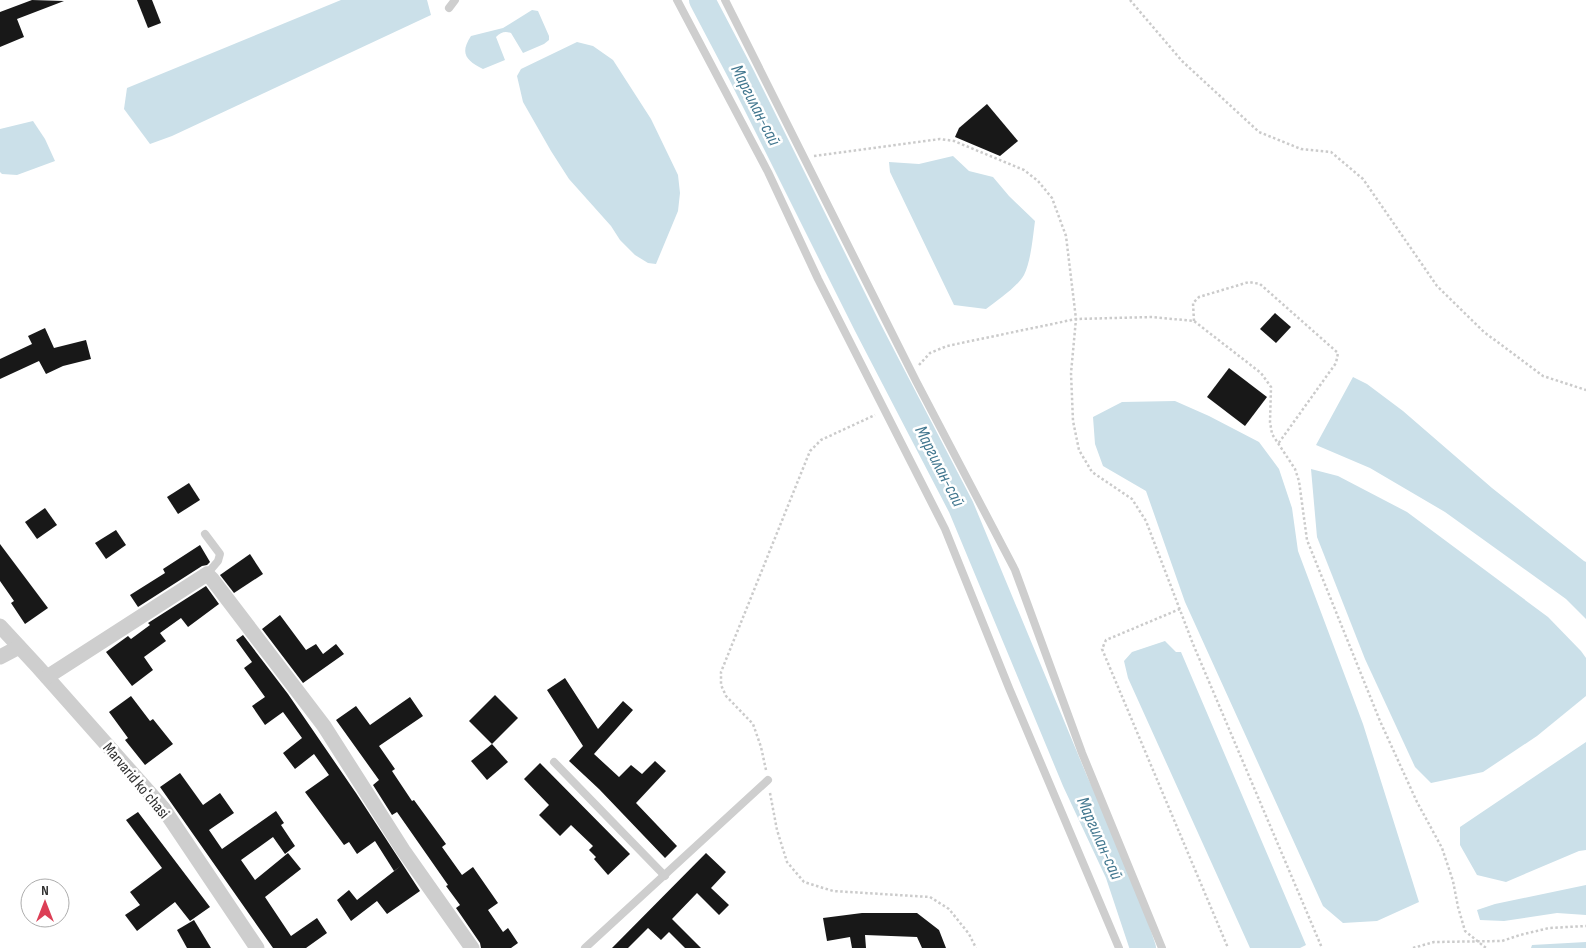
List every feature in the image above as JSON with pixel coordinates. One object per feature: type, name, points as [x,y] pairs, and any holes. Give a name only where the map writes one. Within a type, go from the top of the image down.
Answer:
[{"type":"street","points":[[47,677],[207,574],[324,726],[402,850],[472,948]]},
{"type":"street","name":"Marvarid koʻchasi","points":[[0,626],[163,808],[257,948]]},
{"type":"street","points":[[0,657],[19,647]]},
{"type":"lane","points":[[449,8],[454,0]]},
{"type":"lane","points":[[678,0],[768,172],[818,279],[945,529],[1009,688],[1119,948]]},
{"type":"lane","points":[[725,0],[916,381],[1014,570],[1082,753],[1162,948]]},
{"type":"lane","points":[[205,534],[220,554],[218,561],[207,574]]},
{"type":"lane","points":[[554,762],[665,876]]},
{"type":"lane","points":[[585,948],[768,780]]},
{"type":"path","points":[[1130,0],[1182,61],[1259,132],[1301,149],[1331,152],[1364,179],[1437,286],[1484,332],[1543,376],[1586,390]]},
{"type":"path","points":[[803,157],[940,139],[954,141],[1024,170],[1038,181],[1052,198],[1066,236],[1076,319],[1071,373],[1073,421],[1079,450],[1092,472],[1132,499],[1146,521],[1193,644],[1322,948]]},
{"type":"path","points":[[1194,321],[1193,303],[1199,297],[1249,282],[1260,284],[1338,353],[1336,363],[1278,444]]},
{"type":"path","points":[[916,381],[919,364],[930,353],[946,346],[1076,319],[1152,317],[1194,321],[1261,373],[1271,387],[1270,422],[1272,434],[1295,469],[1300,481],[1307,540],[1310,549],[1380,721],[1417,802],[1442,848],[1453,881],[1465,931],[1486,948]]},
{"type":"path","points":[[884,410],[821,440],[810,451],[722,672],[721,685],[726,696],[753,724],[761,747],[777,830],[787,862],[804,882],[833,891],[930,897],[949,909],[969,934],[976,948]]},
{"type":"path","points":[[1180,609],[1106,640],[1102,649],[1228,948]]},
{"type":"path","points":[[1413,948],[1434,942],[1502,941],[1549,928],[1586,926]]},
{"type":"water","points":[[341,0],[427,0],[431,15],[172,136],[150,144],[124,109],[127,88]]},
{"type":"water","points":[[532,10],[538,11],[549,36],[549,40],[544,44],[523,53],[511,33],[503,32],[496,37],[505,60],[483,69],[469,60],[465,52],[467,42],[471,36],[503,28]]},
{"type":"water","points":[[577,42],[593,46],[613,60],[651,119],[678,175],[680,193],[678,211],[656,264],[648,263],[635,255],[569,179],[523,102],[517,76],[521,69]]},
{"type":"water","points":[[33,121],[45,139],[55,161],[17,175],[2,174],[0,172],[0,129]]},
{"type":"water","points":[[953,156],[969,171],[993,177],[1009,196],[1035,221],[1030,256],[1024,275],[1012,289],[986,309],[954,305],[890,172],[889,162],[919,164]]},
{"type":"water","points":[[1353,377],[1367,384],[1403,411],[1492,488],[1586,562],[1586,619],[1566,599],[1445,512],[1370,468],[1316,445]]},
{"type":"water","points":[[1175,401],[1259,442],[1279,469],[1292,508],[1298,551],[1363,724],[1419,902],[1377,921],[1343,923],[1323,906],[1185,602],[1146,491],[1103,466],[1095,444],[1093,417],[1122,402]]},
{"type":"water","points":[[1311,469],[1338,476],[1407,512],[1548,617],[1586,658],[1586,696],[1537,736],[1483,772],[1431,783],[1415,767],[1365,659],[1317,537]]},
{"type":"water","points":[[1165,641],[1176,652],[1181,652],[1306,945],[1300,948],[1250,948],[1128,678],[1124,661],[1132,652]]},
{"type":"water","points":[[1586,742],[1586,850],[1579,851],[1506,882],[1477,875],[1460,845],[1460,827]]},
{"type":"water","points":[[1586,885],[1586,915],[1557,913],[1504,921],[1480,920],[1477,910],[1495,904]]},
{"type":"water","points":[[1586,942],[1586,948],[1531,948],[1532,945]]},
{"type":"building","points":[[32,0],[64,1],[17,19],[24,37],[0,47],[0,12]]},
{"type":"building","points":[[137,0],[152,0],[161,23],[148,28]]},
{"type":"building","points":[[987,104],[1018,141],[1000,156],[955,137],[959,128]]},
{"type":"building","points":[[1275,313],[1291,327],[1276,343],[1260,329]]},
{"type":"building","points":[[45,328],[54,348],[86,340],[91,359],[63,366],[46,374],[39,361],[0,379],[0,359],[32,344],[28,336]]},
{"type":"building","points":[[1229,368],[1267,397],[1245,426],[1207,397]]},
{"type":"building","points":[[189,483],[200,500],[178,514],[167,497]]},
{"type":"building","points":[[45,508],[57,525],[37,539],[25,522]]},
{"type":"building","points":[[116,530],[126,545],[106,559],[95,543]]},
{"type":"building","points":[[0,544],[48,608],[25,624],[11,603],[14,601],[0,581]]},
{"type":"building","points":[[200,545],[210,562],[207,565],[202,566],[138,607],[130,595],[165,573],[163,569]]},
{"type":"building","points":[[250,554],[263,574],[234,593],[220,575]]},
{"type":"building","points":[[206,586],[219,604],[188,627],[181,618],[160,633],[166,641],[144,657],[153,670],[132,686],[106,652],[128,636],[131,639],[150,625],[148,623]]},
{"type":"building","points":[[280,615],[306,650],[316,644],[323,654],[336,644],[344,654],[303,683],[262,629]]},
{"type":"building","points":[[243,635],[288,694],[420,891],[387,914],[377,901],[351,921],[337,900],[349,890],[357,900],[402,865],[394,871],[375,841],[357,854],[349,842],[344,845],[305,792],[329,775],[314,754],[295,769],[283,753],[302,738],[283,712],[265,725],[252,706],[265,697],[244,668],[252,662],[236,640]]},
{"type":"building","points":[[565,678],[598,729],[623,701],[633,710],[594,754],[619,777],[631,765],[642,774],[655,761],[666,771],[636,803],[677,846],[665,858],[599,789],[569,761],[583,746],[547,690]]},
{"type":"building","points":[[495,695],[518,718],[492,744],[469,721]]},
{"type":"building","points":[[131,696],[150,721],[153,719],[173,744],[145,765],[125,740],[128,738],[109,712]]},
{"type":"building","points":[[410,697],[423,716],[379,746],[395,769],[392,771],[412,801],[414,800],[446,844],[442,847],[462,875],[473,867],[498,903],[488,910],[503,932],[508,928],[518,943],[511,948],[481,948],[480,943],[456,908],[460,905],[446,886],[448,885],[397,812],[392,815],[373,785],[379,780],[336,720],[356,706],[370,725]]},
{"type":"building","points":[[492,744],[508,762],[487,780],[471,761]]},
{"type":"building","points":[[540,763],[630,854],[608,875],[589,850],[593,846],[571,825],[560,836],[539,815],[549,805],[524,779]]},
{"type":"building","points":[[180,773],[203,805],[220,793],[234,813],[209,830],[222,849],[276,811],[284,823],[281,825],[295,846],[285,854],[273,837],[241,860],[255,880],[288,853],[301,869],[265,897],[291,936],[317,918],[327,933],[306,948],[273,948],[160,787]]},
{"type":"building","points":[[138,812],[210,907],[190,921],[175,902],[137,931],[125,915],[140,905],[130,892],[162,868],[126,820]]},
{"type":"building","points":[[706,853],[726,872],[711,888],[729,905],[719,915],[697,893],[672,919],[701,948],[685,948],[669,932],[661,940],[648,928],[628,948],[612,948]]},
{"type":"building","points":[[862,913],[917,913],[939,930],[946,948],[922,948],[917,937],[865,935],[866,948],[852,948],[850,937],[827,941],[823,918]]},
{"type":"building","points":[[194,920],[211,948],[187,948],[177,930]]},
{"type":"waterway","name":"Маргилан-сай","points":[[702,0],[961,507],[1075,781],[1118,873],[1143,948]]}]
